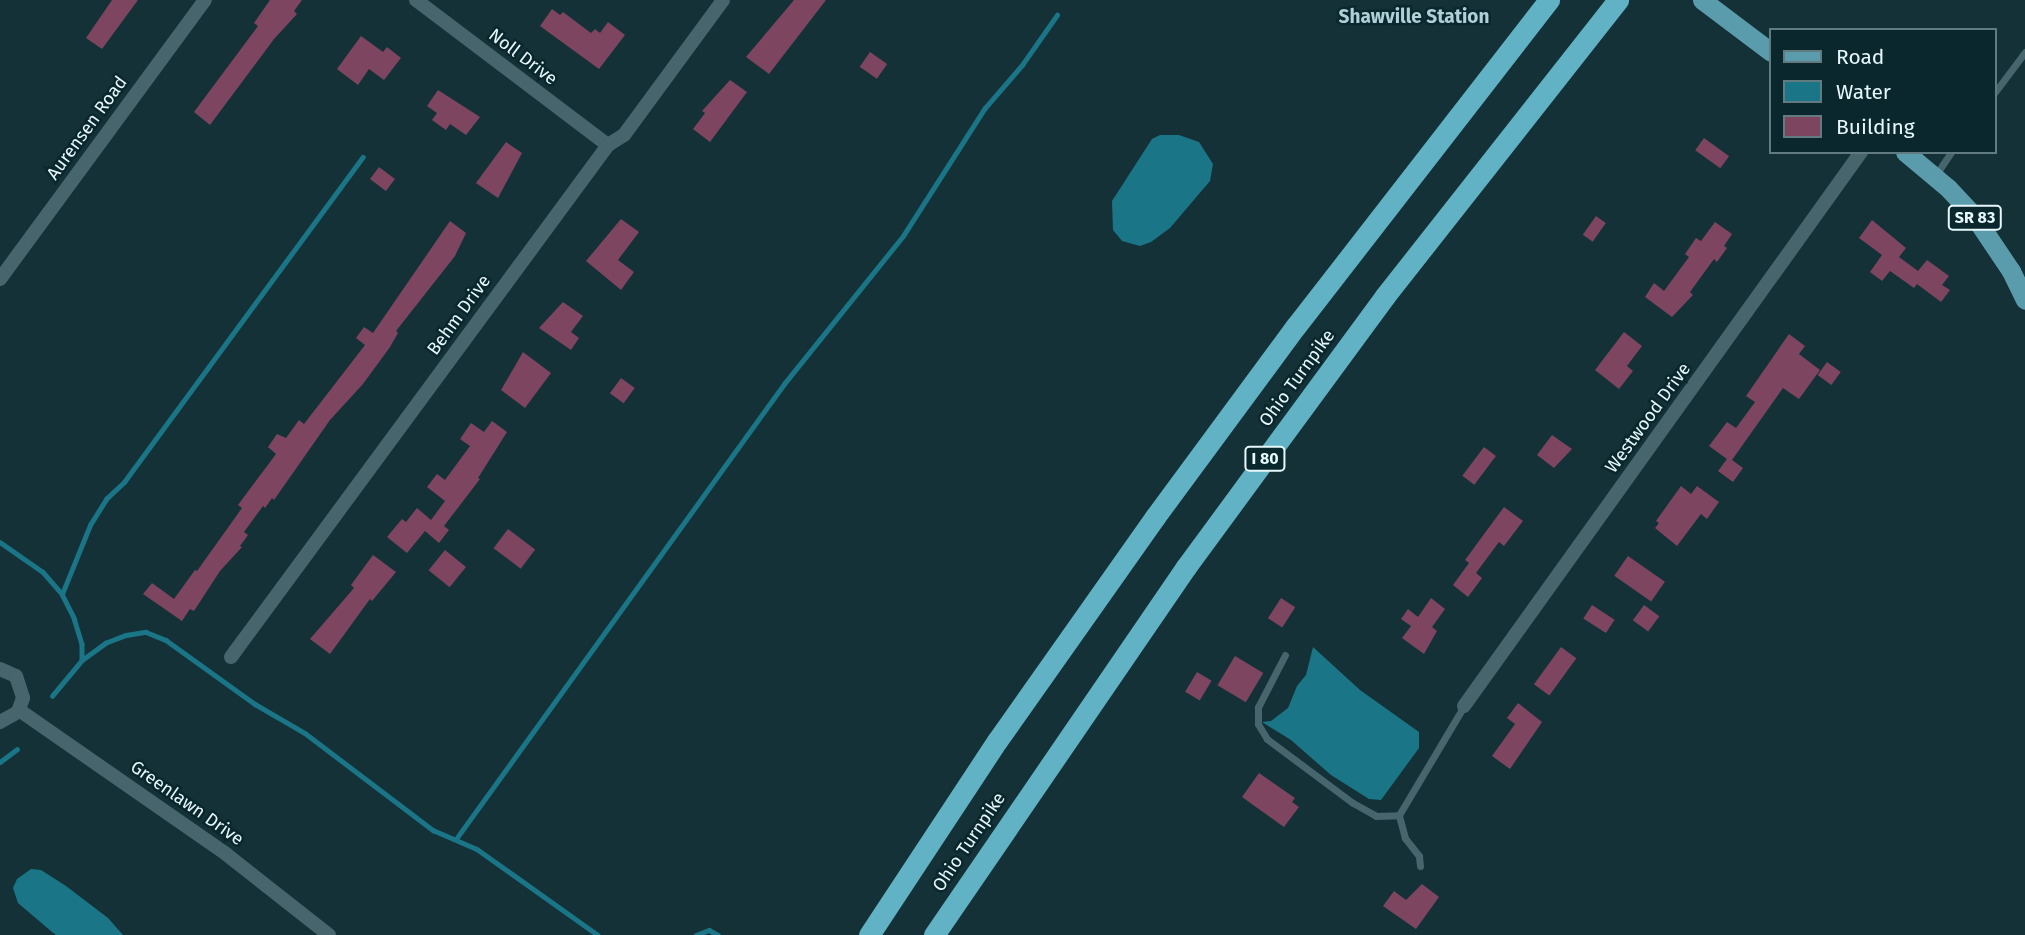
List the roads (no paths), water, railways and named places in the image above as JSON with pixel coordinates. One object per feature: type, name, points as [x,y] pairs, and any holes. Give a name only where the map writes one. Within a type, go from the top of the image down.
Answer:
[{"type":"highway","name":"Ohio Turnpike","points":[[869,935],[997,741],[1155,517],[1296,326],[1549,0]]},
{"type":"highway","name":"Ohio Turnpike","points":[[934,935],[1185,567],[1385,296],[1618,0]]},
{"type":"main road","points":[[1702,0],[1770,51]]},
{"type":"main road","name":"SR 83","points":[[1907,154],[1961,201],[1988,235],[2025,300]]},
{"type":"street","name":"Aurensen Road","points":[[0,279],[205,0]]},
{"type":"street","name":"Noll Drive","points":[[416,0],[608,145]]},
{"type":"street","name":"Behm Drive","points":[[231,657],[608,145],[624,135],[723,0]]},
{"type":"street","name":"Westwood Drive","points":[[1464,706],[1860,154]]},
{"type":"street","points":[[0,669],[9,672],[20,683],[23,698],[19,710],[12,718],[0,722]]},
{"type":"street","name":"Greenlawn Drive","points":[[19,710],[226,854],[329,935]]},
{"type":"lane","points":[[1997,89],[2025,52]]},
{"type":"lane","points":[[1935,177],[1950,154]]},
{"type":"lane","points":[[1285,655],[1258,707],[1258,724],[1267,738],[1353,803],[1376,816],[1399,815]]},
{"type":"lane","points":[[1420,866],[1419,856],[1405,838],[1399,815],[1464,706]]},
{"type":"water","points":[[1160,135],[1179,135],[1199,142],[1213,164],[1210,181],[1170,228],[1151,242],[1140,246],[1122,241],[1113,230],[1112,201],[1152,139]]},
{"type":"water","points":[[1313,647],[1360,690],[1419,732],[1419,748],[1381,800],[1369,799],[1331,775],[1291,740],[1262,722],[1271,721],[1288,708],[1297,686],[1306,675]]},
{"type":"water","points":[[31,869],[41,870],[66,886],[108,918],[123,935],[56,935],[18,903],[13,888],[17,879]]},
{"type":"waterway","points":[[456,839],[784,384],[903,236],[985,108],[1022,65],[1057,15]]},
{"type":"waterway","points":[[62,594],[90,525],[106,499],[124,482],[363,157]]},
{"type":"waterway","points":[[0,542],[43,572],[62,594],[74,618],[82,644],[82,660]]},
{"type":"waterway","points":[[52,696],[82,660],[105,643],[126,635],[146,632],[166,640],[255,704],[305,733],[433,830],[477,849],[598,935]]},
{"type":"waterway","points":[[0,762],[17,749]]},
{"type":"waterway","points":[[696,935],[709,930],[718,935]]},
{"type":"district","name":"Shawville Station","points":[[1414,17]]}]
